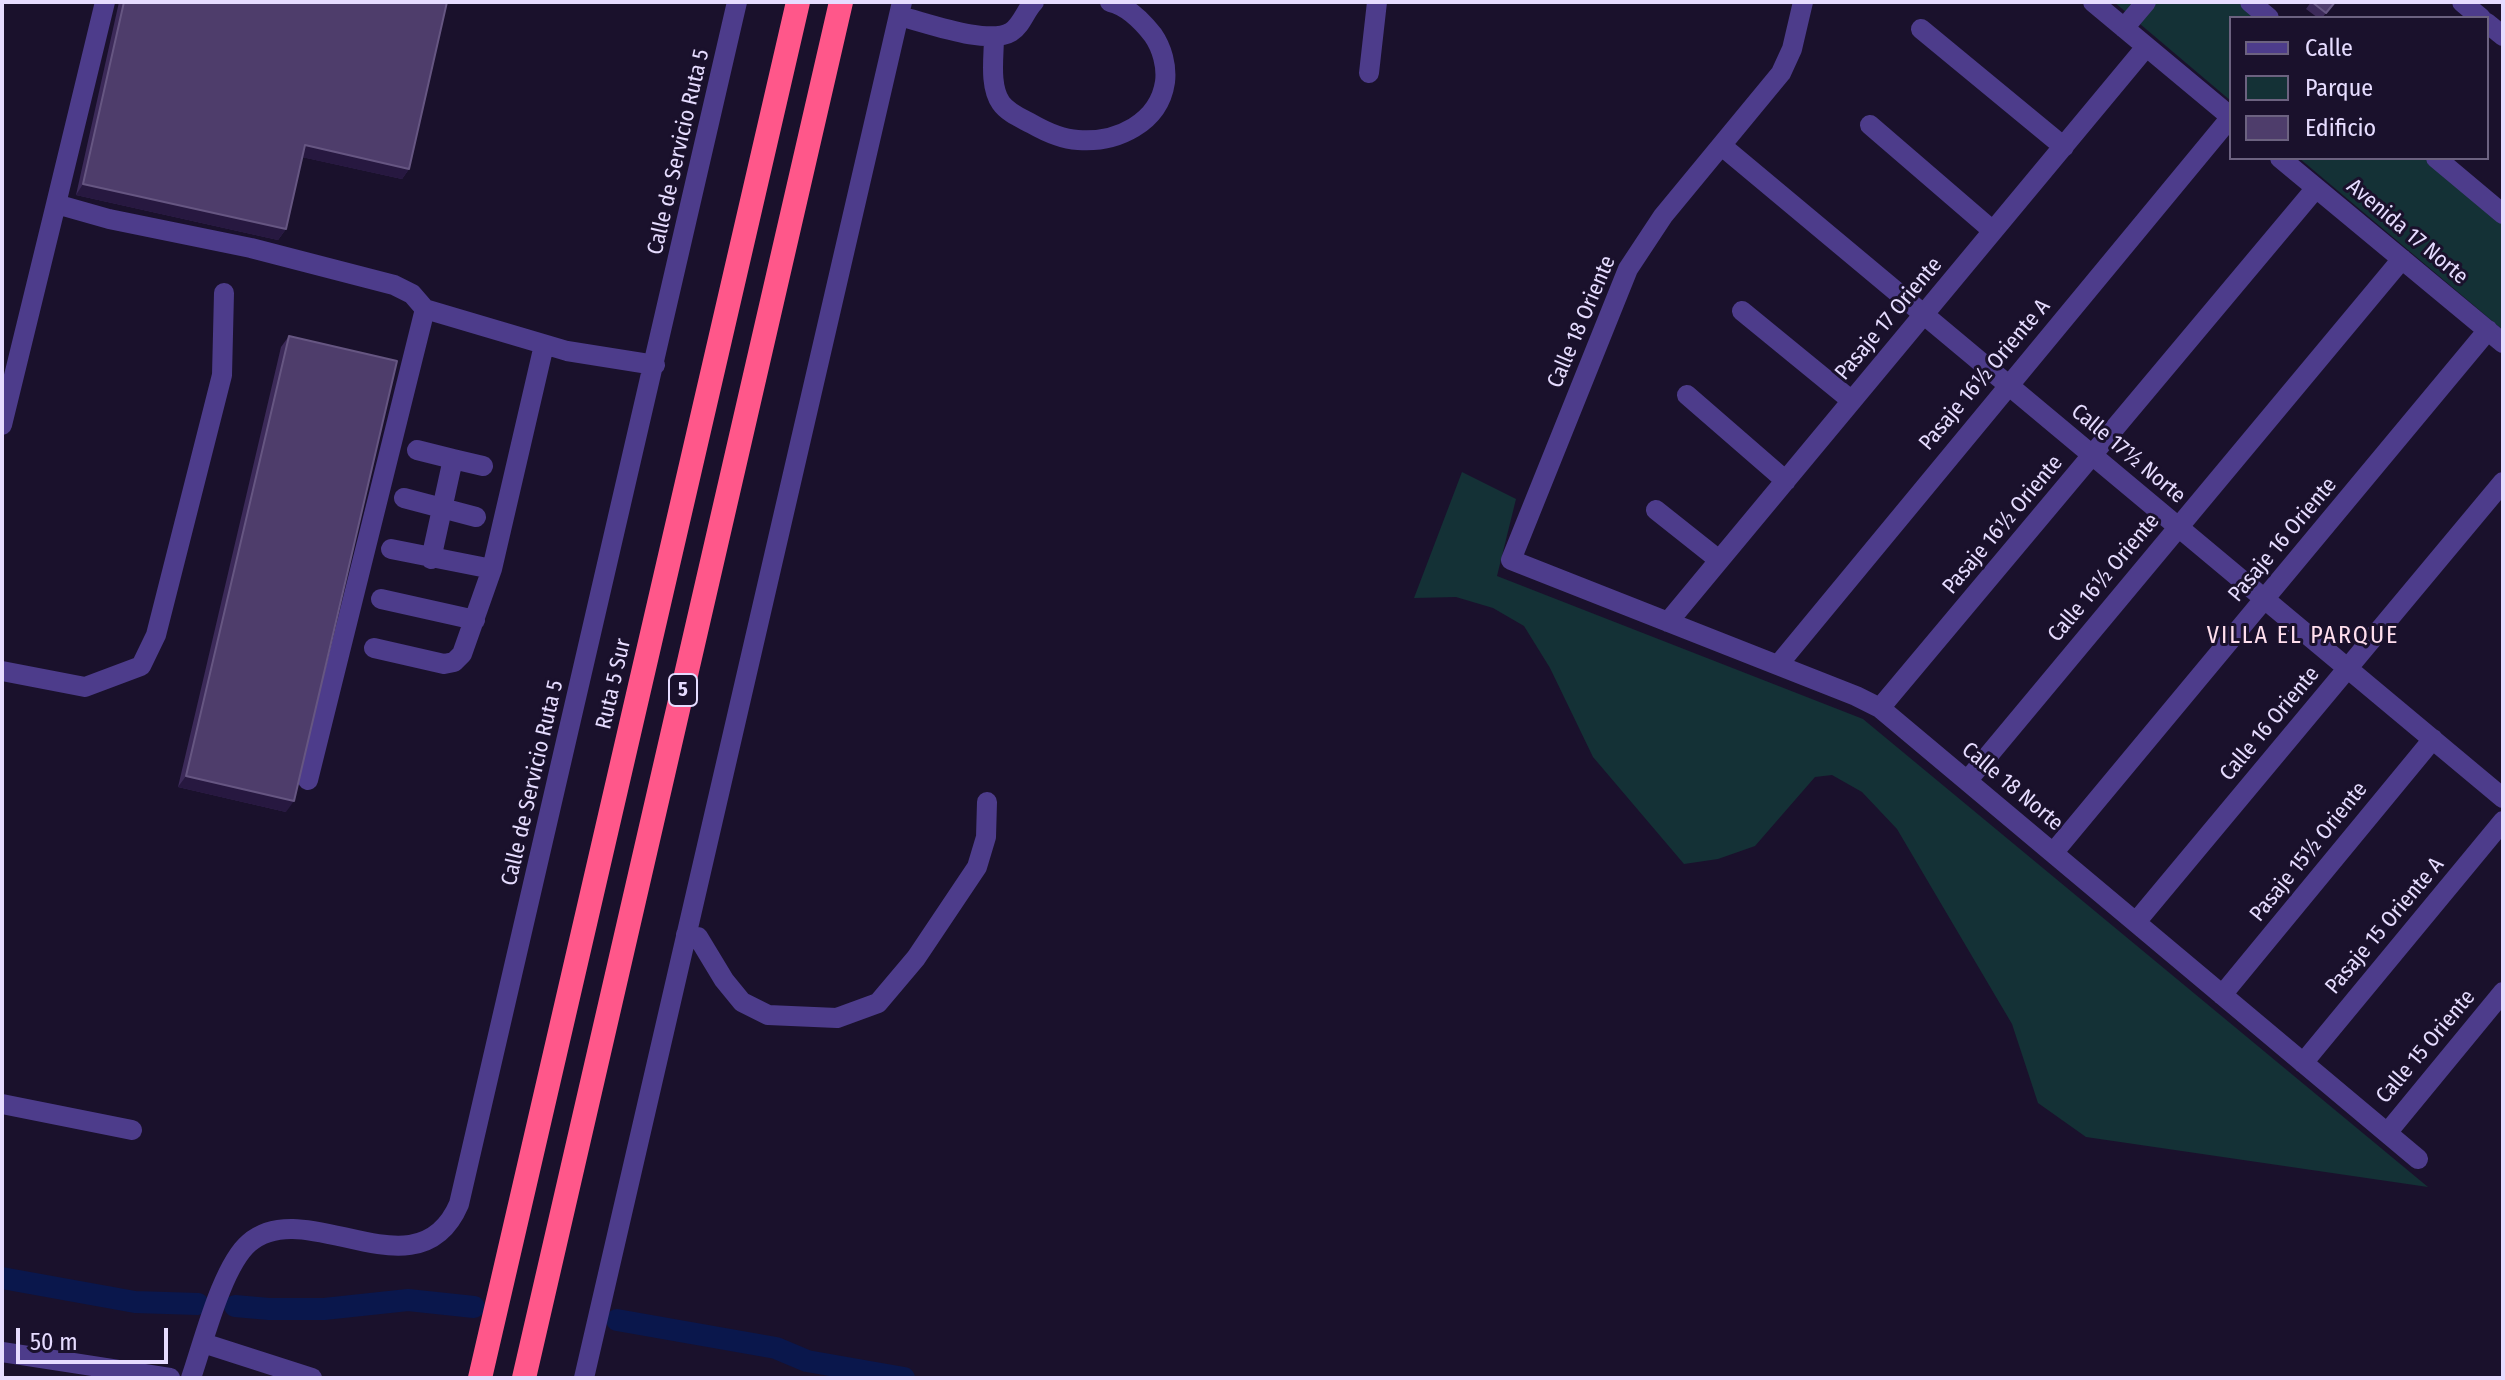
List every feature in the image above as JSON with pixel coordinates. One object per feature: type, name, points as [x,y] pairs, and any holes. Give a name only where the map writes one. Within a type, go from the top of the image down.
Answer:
[{"type":"highway","name":"Ruta 5 Sur","points":[[480,1378],[798,2]]},
{"type":"highway","name":"5","points":[[524,1378],[841,2]]},
{"type":"street","points":[[2,425],[105,2]]},
{"type":"street","name":"Calle de Servicio Ruta 5","points":[[191,1378],[228,1274],[242,1250],[259,1236],[289,1229],[407,1245],[432,1237],[455,1213],[655,365],[737,2]]},
{"type":"street","points":[[584,1378],[901,9],[994,37],[1014,30],[1034,2]]},
{"type":"street","points":[[994,37],[995,88],[1010,111],[1054,135],[1075,140],[1111,137],[1147,119],[1158,107],[1166,73],[1156,40],[1141,21],[1119,4],[1110,2]]},
{"type":"street","points":[[1369,73],[1377,2]]},
{"type":"street","name":"Calle 18 Oriente","points":[[1511,560],[1628,269],[1663,216],[1781,73],[1792,49],[1803,2]]},
{"type":"street","points":[[2093,2],[2229,115]]},
{"type":"street","points":[[2124,28],[2146,2]]},
{"type":"street","points":[[2250,2],[2267,16]]},
{"type":"street","points":[[2462,2],[2482,16]]},
{"type":"street","points":[[1921,29],[2064,147]]},
{"type":"street","name":"Pasaje 17 Oriente","points":[[1668,622],[2146,47]]},
{"type":"street","name":"Pasaje 16½ Oriente A","points":[[1778,665],[2229,119]]},
{"type":"street","points":[[1870,125],[1993,231]]},
{"type":"street","name":"Calle 17½ Norte","points":[[1722,146],[2503,798]]},
{"type":"street","name":"Avenida 17 Norte","points":[[2282,160],[2496,336]]},
{"type":"street","points":[[2438,160],[2503,214]]},
{"type":"street","name":"Pasaje 16½ Oriente","points":[[1880,708],[2316,188]]},
{"type":"street","points":[[56,204],[109,219],[251,248],[394,285],[412,294],[425,309],[583,355],[655,365]]},
{"type":"street","name":"Calle 16½ Oriente","points":[[1967,781],[2402,259]]},
{"type":"street","points":[[2,671],[85,687],[141,666],[156,635],[222,375],[224,293]]},
{"type":"street","points":[[308,780],[425,309]]},
{"type":"street","points":[[1742,311],[1852,401]]},
{"type":"street","name":"Pasaje 16 Oriente","points":[[2053,853],[2264,599],[2496,336]]},
{"type":"street","points":[[374,648],[444,664],[454,662],[462,654],[492,569],[544,345]]},
{"type":"street","points":[[1687,395],[1786,481]]},
{"type":"street","points":[[417,450],[483,466]]},
{"type":"street","points":[[431,559],[453,459]]},
{"type":"street","name":"Calle 16 Oriente","points":[[2136,922],[2503,482]]},
{"type":"street","points":[[404,498],[476,517]]},
{"type":"street","points":[[1656,510],[1719,560]]},
{"type":"street","points":[[391,549],[492,569]]},
{"type":"street","name":"Calle 18 Norte","points":[[1511,560],[1880,708],[2418,1159]]},
{"type":"street","points":[[381,599],[475,620]]},
{"type":"street","name":"Pasaje 15½ Oriente","points":[[2222,995],[2433,739]]},
{"type":"street","points":[[686,935],[698,937],[724,980],[742,1002],[768,1015],[837,1018],[878,1003],[916,958],[977,867],[986,837],[987,802]]},
{"type":"street","name":"Pasaje 15 Oriente A","points":[[2303,1063],[2503,821]]},
{"type":"street","name":"Calle 15 Oriente","points":[[2387,1133],[2503,992]]},
{"type":"street","points":[[2,1104],[132,1130]]},
{"type":"street","points":[[203,1343],[312,1378]]},
{"type":"street","points":[[2,1352],[170,1378]]},
{"type":"green space","points":[[2114,2],[2242,2],[2259,16],[2229,16],[2229,99]]},
{"type":"green space","points":[[2301,160],[2427,160],[2503,224],[2503,330]]},
{"type":"green space","points":[[1462,472],[1516,499],[1497,576],[1863,719],[2428,1187],[2086,1137],[2038,1103],[2012,1024],[1897,829],[1862,792],[1832,775],[1815,777],[1755,846],[1718,859],[1684,864],[1593,757],[1550,668],[1524,626],[1493,608],[1456,597],[1414,598]]},
{"type":"building","points":[[124,2],[447,2],[409,169],[305,145],[286,229],[83,184]]},
{"type":"building","points":[[2312,2],[2335,2],[2326,13]]},
{"type":"building","points":[[289,336],[397,361],[294,801],[186,776]]},
{"type":"waterway","points":[[2,1278],[135,1302],[198,1304]]},
{"type":"waterway","points":[[235,1306],[324,1309],[408,1300],[474,1307]]},
{"type":"waterway","points":[[617,1320],[776,1348],[807,1361],[904,1378]]},
{"type":"district","name":"VILLA EL PARQUE","points":[[2303,636]]}]
